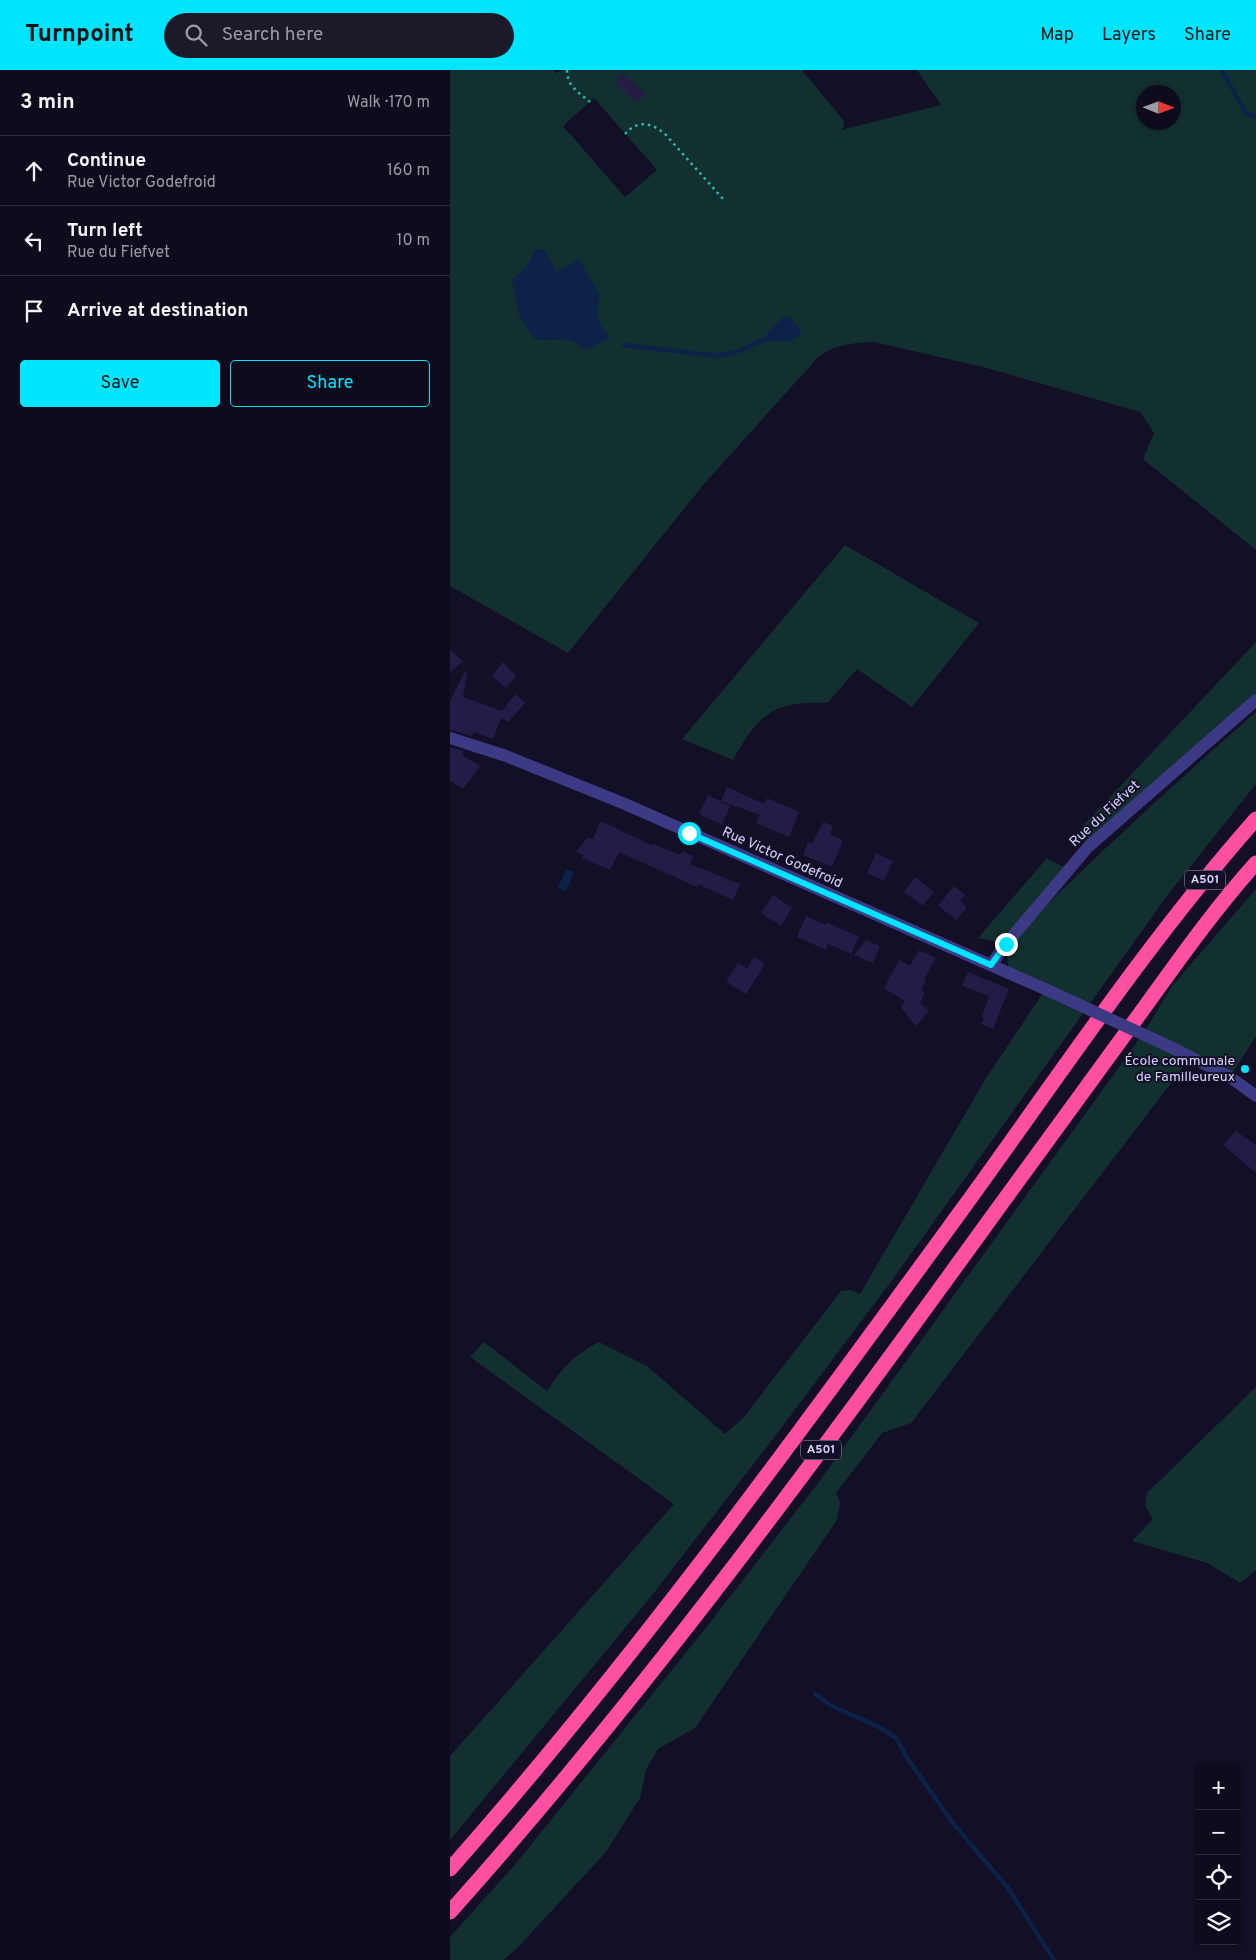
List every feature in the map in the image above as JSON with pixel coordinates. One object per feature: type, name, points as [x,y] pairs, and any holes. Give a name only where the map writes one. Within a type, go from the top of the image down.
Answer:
[{"type":"highway","name":"A501","points":[[450,1869],[592,1698],[697,1565],[854,1358],[1156,942],[1256,819]]},
{"type":"highway","name":"A501","points":[[450,1912],[495,1862],[608,1726],[721,1582],[955,1268],[1171,970],[1256,863]]},
{"type":"street","name":"Rue du Fiefvet","points":[[991,965],[1006,944],[1088,848],[1256,700]]},
{"type":"street","name":"Rue Victor Godefroid","points":[[450,738],[506,756],[625,804],[991,965],[1177,1050],[1230,1077],[1256,1096]]},
{"type":"path","points":[[567,70],[567,79],[571,86],[590,102]]},
{"type":"path","points":[[625,134],[631,127],[640,124],[656,126],[666,134],[724,200]]},
{"type":"green space","points":[[450,70],[553,70],[555,73],[564,70],[802,70],[844,121],[844,126],[841,130],[941,105],[917,70],[1256,70],[1256,550],[1143,459],[1154,433],[1140,412],[983,367],[874,342],[845,345],[819,356],[704,484],[568,653],[450,586]],"holes":[[[594,98],[657,170],[625,197],[563,126]]]},
{"type":"green space","points":[[845,545],[979,623],[912,707],[857,669],[827,703],[793,704],[780,708],[759,721],[733,760],[682,739]]},
{"type":"green space","points":[[1256,642],[1256,700],[1088,847],[1079,830]]},
{"type":"green space","points":[[1256,712],[1256,784],[1167,896],[890,1283],[776,1435],[653,1594],[450,1840],[450,1756],[674,1504],[470,1357],[484,1342],[547,1391],[569,1363],[582,1352],[599,1342],[647,1366],[725,1434],[744,1417],[841,1291],[851,1290],[860,1294],[986,1078],[1045,990],[1008,966],[1006,945],[1129,826]]},
{"type":"green space","points":[[1047,858],[1069,870],[1006,944],[978,938]]},
{"type":"green space","points":[[1256,889],[1256,1036],[1230,1077],[1191,1057],[911,1423],[882,1433],[836,1493],[840,1503],[837,1520],[695,1728],[658,1749],[646,1770],[640,1798],[606,1852],[519,1946],[503,1960],[450,1960],[450,1937],[513,1867],[705,1629],[818,1483],[1143,1034],[1172,986]]},
{"type":"green space","points":[[1256,1387],[1256,1570],[1240,1583],[1207,1563],[1132,1541],[1153,1519],[1145,1506],[1147,1493]]},
{"type":"water","points":[[536,249],[544,249],[557,271],[579,259],[600,295],[598,318],[602,327],[611,337],[587,350],[571,341],[534,339],[519,315],[512,280],[526,267]]},
{"type":"water","points":[[788,316],[801,330],[800,336],[789,341],[767,342],[767,333],[782,318]]},
{"type":"water","points":[[566,869],[574,872],[566,892],[558,888]]},
{"type":"building","points":[[622,74],[645,93],[637,102],[615,83]]},
{"type":"building","points":[[450,650],[463,661],[450,673]]},
{"type":"building","points":[[503,662],[516,676],[506,688],[492,676]]},
{"type":"building","points":[[465,671],[467,672],[463,697],[502,711],[515,694],[525,703],[508,722],[501,718],[493,739],[474,732],[472,736],[450,730],[450,701]]},
{"type":"building","points":[[450,747],[464,751],[462,755],[480,766],[463,789],[450,781]]},
{"type":"building","points":[[727,787],[764,804],[767,798],[799,812],[789,837],[756,823],[760,815],[721,801]]},
{"type":"building","points":[[708,795],[730,806],[722,825],[699,814]]},
{"type":"building","points":[[601,821],[653,846],[654,844],[680,855],[682,851],[693,856],[690,864],[740,884],[733,900],[698,884],[697,887],[619,852],[610,870],[582,858],[583,855],[576,852],[588,837],[593,839]]},
{"type":"building","points":[[823,822],[833,826],[830,834],[843,840],[832,867],[803,855],[808,842],[812,844]]},
{"type":"building","points":[[876,853],[893,861],[884,881],[867,873]]},
{"type":"building","points":[[915,877],[934,892],[923,906],[904,892]]},
{"type":"building","points":[[954,886],[965,895],[960,901],[967,907],[957,920],[938,906]]},
{"type":"building","points":[[773,895],[792,908],[781,926],[761,913]]},
{"type":"building","points":[[806,916],[826,925],[827,922],[859,937],[851,954],[828,944],[826,950],[797,937]]},
{"type":"building","points":[[866,940],[880,946],[873,963],[854,955]]},
{"type":"building","points":[[919,950],[936,958],[924,979],[926,980],[921,990],[925,993],[920,1003],[929,1011],[916,1026],[901,1008],[905,1001],[884,988],[899,960],[910,966]]},
{"type":"building","points":[[754,957],[765,964],[746,994],[726,982],[738,963],[747,969]]},
{"type":"building","points":[[968,972],[1009,989],[993,1029],[981,1024],[989,996],[962,986]]},
{"type":"building","points":[[1236,1131],[1256,1145],[1256,1173],[1223,1145]]},
{"type":"waterway","points":[[1222,70],[1245,112],[1256,117]]},
{"type":"waterway","points":[[624,345],[718,356],[736,352],[765,339]]},
{"type":"waterway","points":[[815,1694],[830,1705],[879,1727],[896,1738],[908,1759],[952,1822],[1008,1888],[1054,1960]]},
{"type":"place","name":"École communale de Familleureux","points":[[1245,1069]]},
{"type":"route","points":[[689,833],[991,965],[1006,944]]}]
